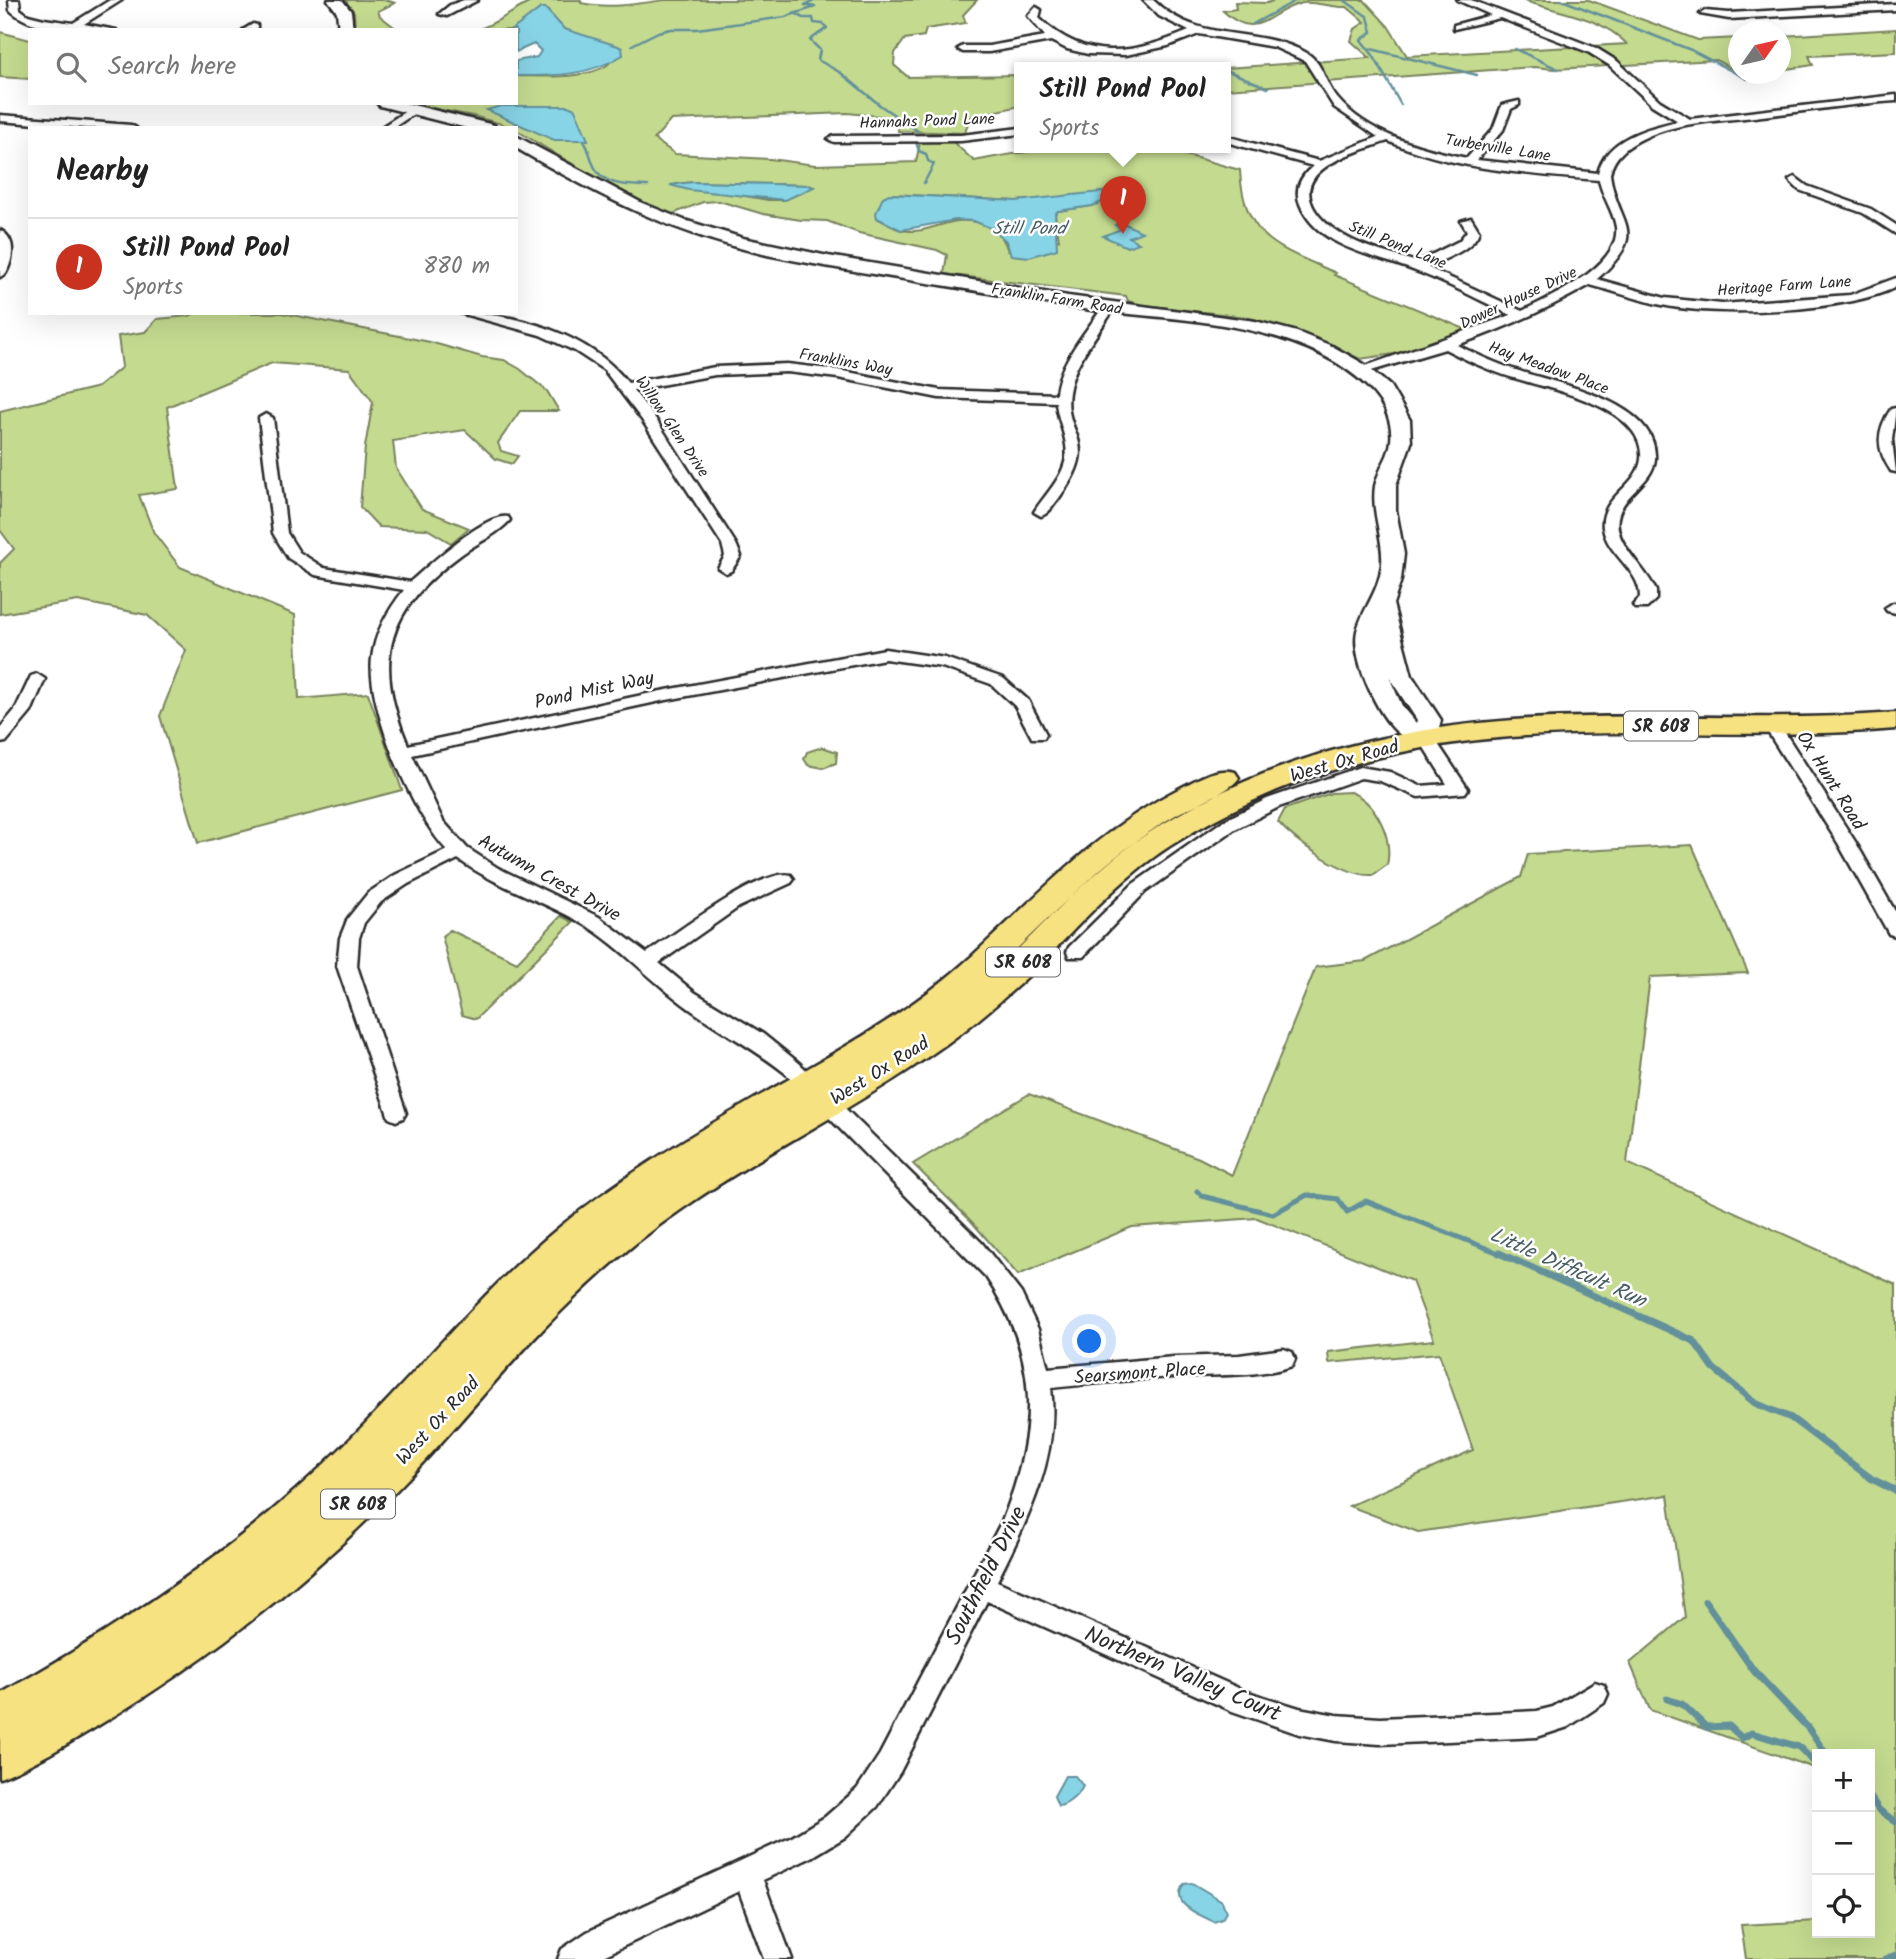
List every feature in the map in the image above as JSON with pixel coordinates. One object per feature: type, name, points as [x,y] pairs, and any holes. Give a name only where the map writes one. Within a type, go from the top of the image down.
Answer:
[{"type":"main road","name":"West Ox Road","points":[[0,1757],[142,1675],[262,1587],[314,1545],[383,1478],[519,1331],[577,1273],[639,1220],[927,1012],[992,956],[1084,866],[1130,831],[1175,803],[1239,772],[1338,738],[1419,728],[1502,712],[1557,709],[1771,710],[1896,704]]},
{"type":"main road","name":"West Ox Road","points":[[1419,728],[1772,726],[1896,721]]},
{"type":"main road","name":"West Ox Road","points":[[0,1717],[91,1665],[190,1600],[235,1566],[356,1458],[503,1303],[571,1238],[661,1172],[816,1094]]},
{"type":"street","points":[[14,0],[15,9],[25,17],[92,28]]},
{"type":"street","points":[[74,26],[117,0]]},
{"type":"street","points":[[335,0],[344,11],[346,28]]},
{"type":"street","points":[[444,14],[473,0]]},
{"type":"street","name":"Turberville Lane","points":[[1148,0],[1163,16],[1198,31],[1276,45],[1303,55],[1318,67],[1327,92],[1340,108],[1362,124],[1389,137],[1470,162],[1602,177]]},
{"type":"street","points":[[1462,0],[1592,50],[1613,63],[1656,103],[1689,123]]},
{"type":"street","points":[[1759,0],[1777,14]]},
{"type":"street","points":[[1864,0],[1874,8]]},
{"type":"street","points":[[1705,14],[1777,14],[1896,6]]},
{"type":"street","points":[[1036,10],[1034,19],[1054,37],[1079,47],[1124,52],[1159,47],[1198,31]]},
{"type":"street","points":[[1458,27],[1501,15]]},
{"type":"street","points":[[963,49],[989,49],[1054,37]]},
{"type":"street","points":[[1602,177],[1607,161],[1621,146],[1643,135],[1689,123],[1827,102],[1896,98]]},
{"type":"street","points":[[1470,162],[1498,130],[1506,107],[1516,103]]},
{"type":"street","points":[[392,105],[479,126]]},
{"type":"street","points":[[388,126],[414,111]]},
{"type":"street","points":[[0,118],[105,126]]},
{"type":"street","name":"Hannahs Pond Lane","points":[[834,139],[961,138],[1014,132]]},
{"type":"street","points":[[1231,140],[1321,165],[1389,137]]},
{"type":"street","name":"Franklin Farm Road","points":[[518,142],[639,209],[742,244],[813,259],[1109,307],[1220,320],[1273,330],[1323,348],[1361,370],[1389,398],[1401,429],[1401,442],[1384,490],[1393,561],[1382,604],[1370,627],[1369,648],[1380,684],[1419,728]]},
{"type":"street","name":"Still Pond Lane","points":[[1321,165],[1313,171],[1303,189],[1304,204],[1314,218],[1345,241],[1417,267],[1521,315]]},
{"type":"street","name":"Dower House Drive","points":[[1361,370],[1447,345],[1521,315],[1591,281],[1613,259],[1622,239],[1620,218],[1602,177]]},
{"type":"street","points":[[1795,180],[1804,188],[1867,211],[1896,230]]},
{"type":"street","points":[[1417,267],[1468,240],[1473,231],[1467,221]]},
{"type":"street","points":[[0,234],[7,252],[0,273]]},
{"type":"street","name":"Heritage Farm Lane","points":[[1591,281],[1664,302],[1722,308],[1841,300],[1876,292],[1896,282]]},
{"type":"street","points":[[1041,513],[1065,478],[1074,459],[1062,398],[1066,379],[1109,307]]},
{"type":"street","name":"Willow Glen Drive","points":[[475,315],[522,325],[563,339],[595,357],[626,387],[729,544],[733,556],[726,568]]},
{"type":"street","name":"Hay Meadow Place","points":[[1447,345],[1511,373],[1584,395],[1616,411],[1637,429],[1647,447],[1646,467],[1614,505],[1610,527],[1619,550],[1648,586],[1648,599],[1642,605]]},
{"type":"street","name":"Franklins Way","points":[[626,387],[715,371],[787,368],[838,373],[939,394],[1062,398]]},
{"type":"street","points":[[1896,412],[1886,428],[1884,438],[1896,468]]},
{"type":"street","points":[[266,418],[279,533],[293,555],[320,572],[411,587]]},
{"type":"street","name":"Autumn Crest Drive","points":[[503,520],[456,548],[411,587],[382,646],[379,667],[381,689],[402,752],[426,808],[439,829],[459,851],[482,867],[594,922],[686,996],[751,1036],[816,1094]]},
{"type":"street","name":"Pond Mist Way","points":[[402,752],[794,670],[885,654],[945,663],[998,681],[1022,704],[1038,734]]},
{"type":"street","points":[[0,738],[23,712],[37,679]]},
{"type":"street","name":"Ox Hunt Road","points":[[1772,726],[1847,843],[1896,930]]},
{"type":"street","points":[[1076,952],[1139,888],[1228,825],[1273,803],[1360,772],[1384,776],[1418,792],[1459,789],[1419,728]]},
{"type":"street","points":[[396,1113],[347,966],[349,942],[355,922],[367,906],[383,892],[459,851]]},
{"type":"street","points":[[647,962],[732,903],[785,879]]},
{"type":"street","name":"Southfield Drive","points":[[572,1959],[597,1942],[747,1875],[835,1827],[867,1798],[890,1763],[1027,1494],[1042,1423],[1038,1379],[1024,1321],[994,1272],[963,1238],[816,1094]]},
{"type":"street","name":"Searsmont Place","points":[[1038,1379],[1174,1367],[1239,1365],[1284,1359]]},
{"type":"street","name":"Northern Valley Court","points":[[981,1586],[1241,1702],[1299,1721],[1336,1728],[1380,1731],[1537,1724],[1559,1718],[1595,1694]]},
{"type":"street","points":[[747,1875],[778,1959]]},
{"type":"green space","points":[[345,0],[386,0],[395,3],[378,11],[380,16],[395,28],[355,28],[354,12]]},
{"type":"green space","points":[[535,0],[581,0],[581,3],[591,5],[612,6],[664,0],[977,0],[963,15],[966,23],[926,29],[924,36],[905,39],[895,53],[894,65],[908,77],[1014,75],[1014,107],[970,117],[965,133],[898,131],[899,118],[847,113],[671,120],[654,139],[675,154],[770,159],[815,165],[916,162],[920,142],[953,142],[974,161],[1017,153],[1177,153],[1240,170],[1248,212],[1257,227],[1282,248],[1336,273],[1334,275],[1470,331],[1394,354],[1360,359],[1311,336],[1247,317],[1142,305],[1128,301],[1126,296],[944,274],[947,255],[937,250],[859,233],[827,221],[763,214],[719,201],[703,202],[670,215],[614,189],[518,131],[518,126],[415,105],[518,105],[518,76],[562,76],[596,70],[606,66],[619,48],[564,29],[545,8],[515,28],[482,28]],"holes":[[[693,182],[813,187],[785,200],[768,200],[676,184]],[[1122,193],[1092,206],[1058,211],[1055,214],[1059,240],[1008,251],[995,230],[975,222],[953,222],[913,231],[899,229],[877,218],[893,194],[1016,201]]]},
{"type":"green space","points":[[1364,0],[1388,26],[1407,56],[1627,44],[1616,34],[1591,21],[1522,0],[1589,0],[1698,40],[1728,38],[1728,67],[1716,60],[1554,69],[1535,67],[1231,89],[1231,68],[1370,58],[1351,41],[1355,29],[1365,22],[1347,7],[1303,3],[1292,6],[1264,22],[1246,25],[1223,11],[1236,9],[1235,2]]},
{"type":"green space","points":[[1896,29],[1896,52],[1809,56],[1813,65],[1791,68],[1791,35]]},
{"type":"green space","points":[[0,32],[28,39],[28,79],[0,77]]},
{"type":"green space","points":[[292,315],[430,342],[482,357],[504,360],[547,391],[559,411],[520,411],[498,443],[501,451],[518,456],[512,464],[496,459],[465,430],[393,441],[396,468],[422,509],[469,528],[451,543],[427,529],[379,527],[360,507],[365,447],[373,402],[349,369],[272,363],[167,407],[178,489],[139,495],[154,533],[180,567],[295,615],[299,699],[368,693],[402,790],[198,843],[160,716],[186,650],[147,615],[78,601],[0,614],[0,563],[14,549],[0,530],[0,411],[98,387],[122,367],[118,336],[145,332],[157,319]]},
{"type":"green space","points":[[822,747],[837,752],[836,763],[823,768],[808,765],[804,759],[807,752]]},
{"type":"green space","points":[[1350,792],[1360,797],[1375,812],[1385,833],[1388,844],[1387,865],[1373,875],[1349,870],[1322,857],[1278,822],[1285,809],[1331,793]]},
{"type":"green space","points":[[1692,845],[1748,973],[1650,977],[1627,1163],[1896,1285],[1896,1959],[1746,1959],[1741,1925],[1812,1921],[1812,1938],[1875,1938],[1875,1749],[1812,1749],[1812,1767],[1650,1710],[1630,1663],[1685,1617],[1668,1495],[1418,1532],[1349,1506],[1473,1450],[1439,1353],[1329,1363],[1328,1352],[1434,1340],[1412,1281],[1257,1218],[1132,1227],[1018,1275],[971,1221],[913,1164],[1029,1094],[1199,1158],[1232,1175],[1316,967],[1365,961],[1521,877],[1528,854]]},
{"type":"green space","points":[[561,916],[573,922],[476,1019],[462,1015],[442,936],[450,930],[517,962]]},
{"type":"water","points":[[541,8],[545,8],[564,29],[618,46],[622,48],[623,55],[585,71],[518,76],[518,61],[537,57],[541,51],[534,44],[518,51],[518,28],[515,28]]},
{"type":"water","points":[[501,106],[568,106],[575,109],[588,140],[554,140],[487,110]]},
{"type":"water","points":[[693,182],[814,187],[785,200],[689,190],[670,185]]},
{"type":"water","name":"Still Pond","points":[[1119,190],[1123,194],[1092,206],[1058,211],[1055,214],[1057,249],[1029,257],[1011,255],[1006,241],[993,229],[974,221],[956,220],[901,230],[877,218],[876,213],[883,197],[889,194],[1016,201]]},
{"type":"water","points":[[1121,222],[1142,232],[1129,237],[1139,243],[1127,247],[1103,236],[1121,229],[1115,225]]},
{"type":"water","points":[[1065,1776],[1075,1776],[1083,1786],[1072,1799],[1058,1806],[1054,1796]]},
{"type":"water","points":[[1192,1883],[1222,1901],[1226,1912],[1222,1919],[1214,1922],[1183,1903],[1180,1891],[1184,1884]]},
{"type":"waterway","points":[[796,13],[815,7],[805,5],[816,0]]},
{"type":"waterway","points":[[1253,24],[1297,0]]},
{"type":"waterway","points":[[1344,0],[1368,17],[1372,32],[1361,40],[1367,48]]},
{"type":"waterway","points":[[1562,0],[1691,50],[1728,69]]},
{"type":"waterway","points":[[632,45],[658,32],[671,29],[697,29],[796,13]]},
{"type":"waterway","points":[[796,13],[803,18],[813,18],[814,23],[823,24],[827,28],[810,40],[820,50],[818,60],[841,73],[881,106],[918,131]]},
{"type":"waterway","points":[[1367,48],[1477,75]]},
{"type":"waterway","points":[[1367,48],[1401,105]]},
{"type":"waterway","points":[[1515,49],[1558,69]]},
{"type":"waterway","points":[[1231,72],[1268,88]]},
{"type":"waterway","points":[[584,141],[595,168],[605,179],[618,184],[648,186]]},
{"type":"waterway","points":[[916,142],[919,151],[926,154],[928,161],[934,164],[924,183]]},
{"type":"waterway","name":"Little Difficult Run","points":[[1197,1191],[1202,1196],[1273,1214],[1307,1195],[1338,1199],[1347,1212],[1366,1201],[1500,1253]]},
{"type":"waterway","name":"Little Difficult Run","points":[[1500,1253],[1504,1255]]},
{"type":"waterway","name":"Little Difficult Run","points":[[1500,1253],[1694,1341],[1713,1368],[1755,1403],[1791,1418],[1872,1479],[1896,1491]]},
{"type":"waterway","points":[[1705,1601],[1754,1671],[1808,1728],[1823,1749]]},
{"type":"waterway","points":[[1667,1699],[1682,1704],[1706,1727],[1729,1726],[1742,1738],[1752,1733],[1799,1747],[1812,1760]]},
{"type":"waterway","points":[[1875,1804],[1896,1822]]},
{"type":"waterway","points":[[1886,1959],[1896,1955]]},
{"type":"place","name":"Still Pond Pool","points":[[1123,234]]}]
